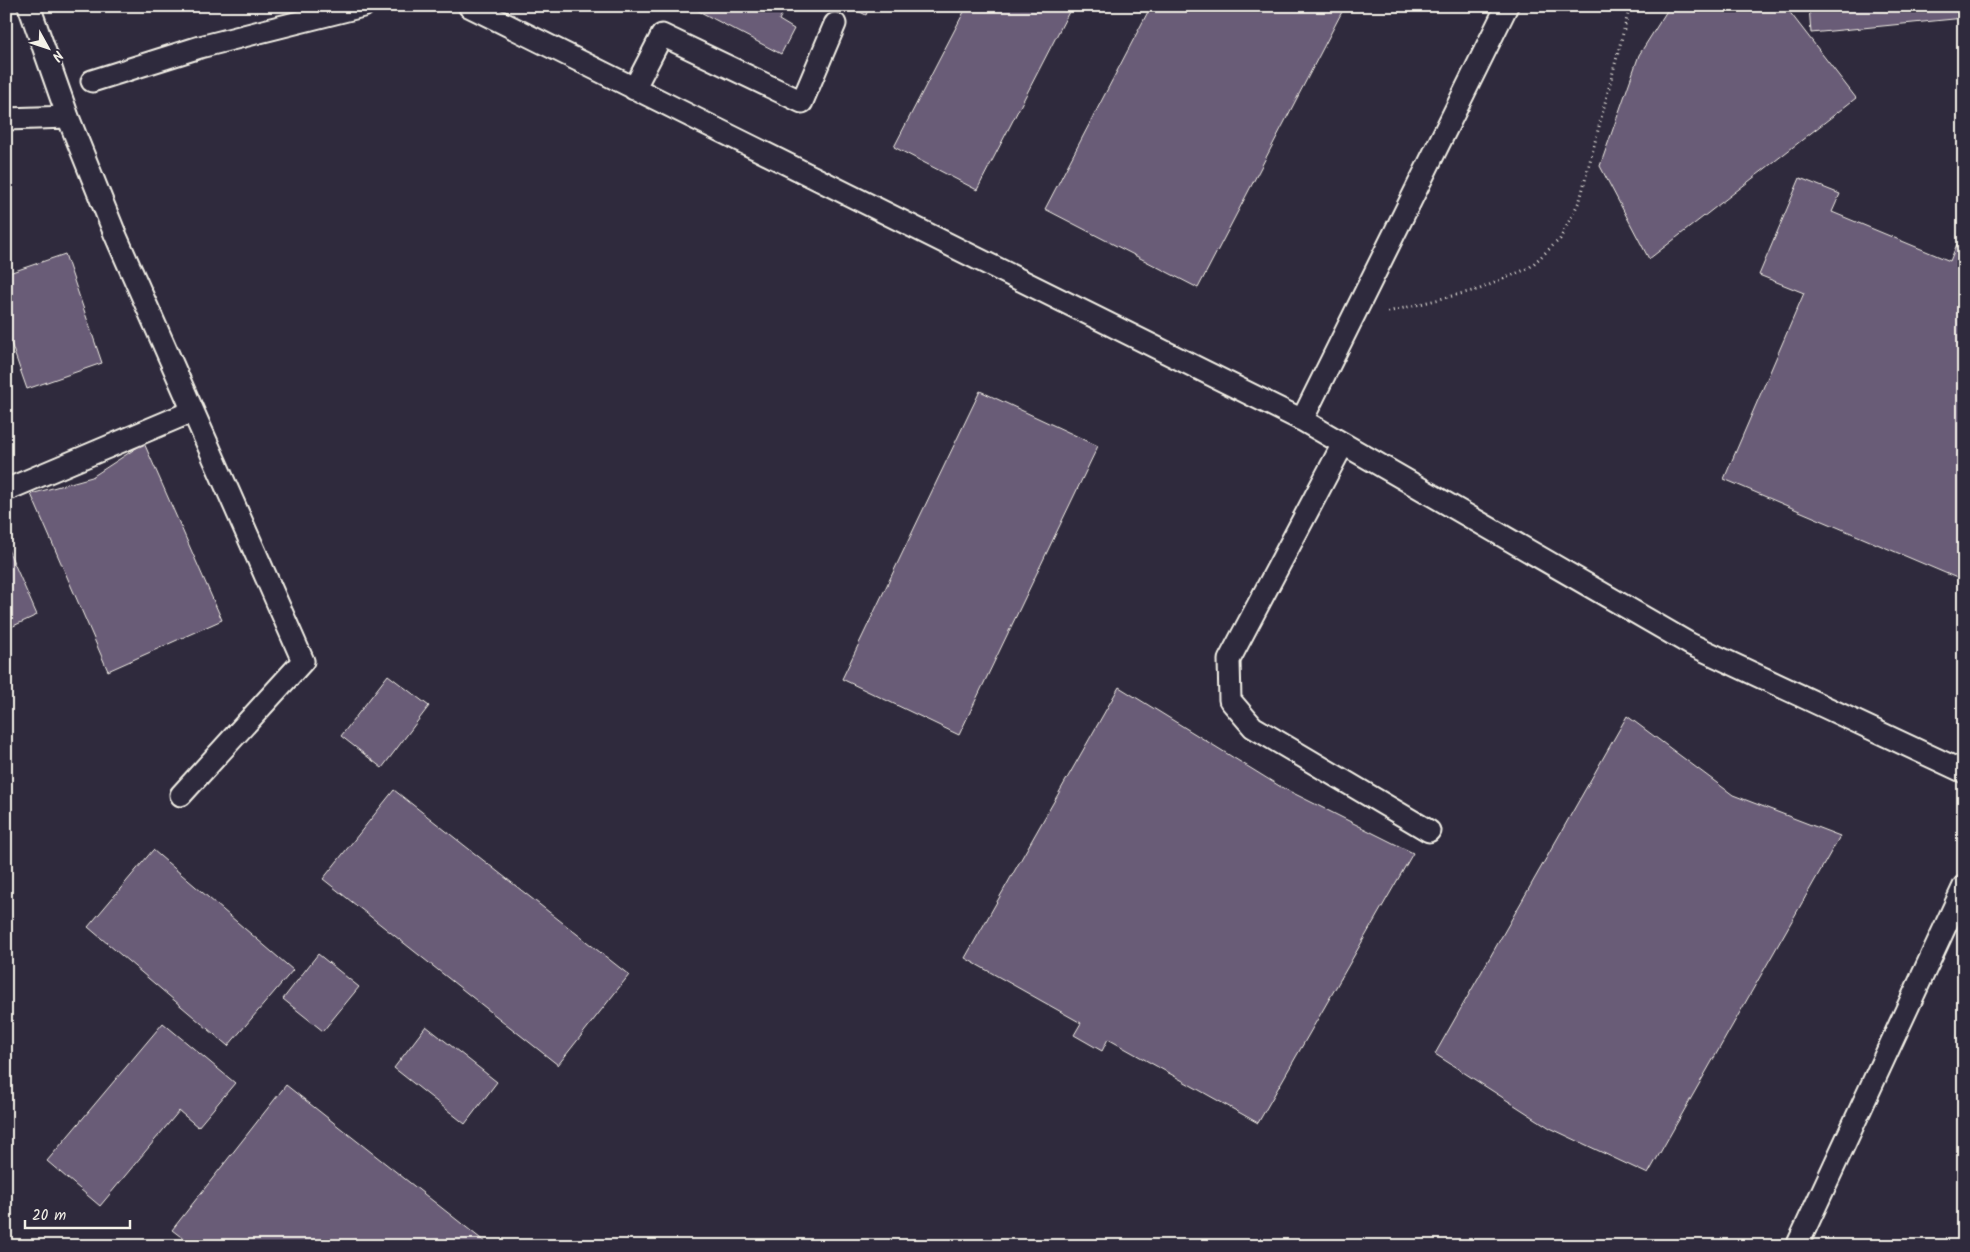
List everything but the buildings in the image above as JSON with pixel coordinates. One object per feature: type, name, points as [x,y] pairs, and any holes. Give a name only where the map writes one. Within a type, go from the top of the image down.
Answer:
[{"type":"lane","points":[[29,6],[68,116],[115,234],[303,661],[181,795]]},
{"type":"lane","points":[[92,81],[200,47],[363,6]]},
{"type":"lane","points":[[470,6],[1302,420],[1690,644],[1964,772]]},
{"type":"lane","points":[[1302,420],[1507,6]]},
{"type":"lane","points":[[634,89],[662,35],[802,102],[835,24]]},
{"type":"lane","points":[[6,120],[68,116]]},
{"type":"lane","points":[[6,490],[193,410]]},
{"type":"lane","points":[[1342,444],[1229,660],[1230,700],[1253,728],[1429,831]]},
{"type":"lane","points":[[1797,1246],[1964,886]]},
{"type":"path","points":[[1351,321],[1480,289],[1529,268],[1560,239],[1580,200],[1630,6]]}]
